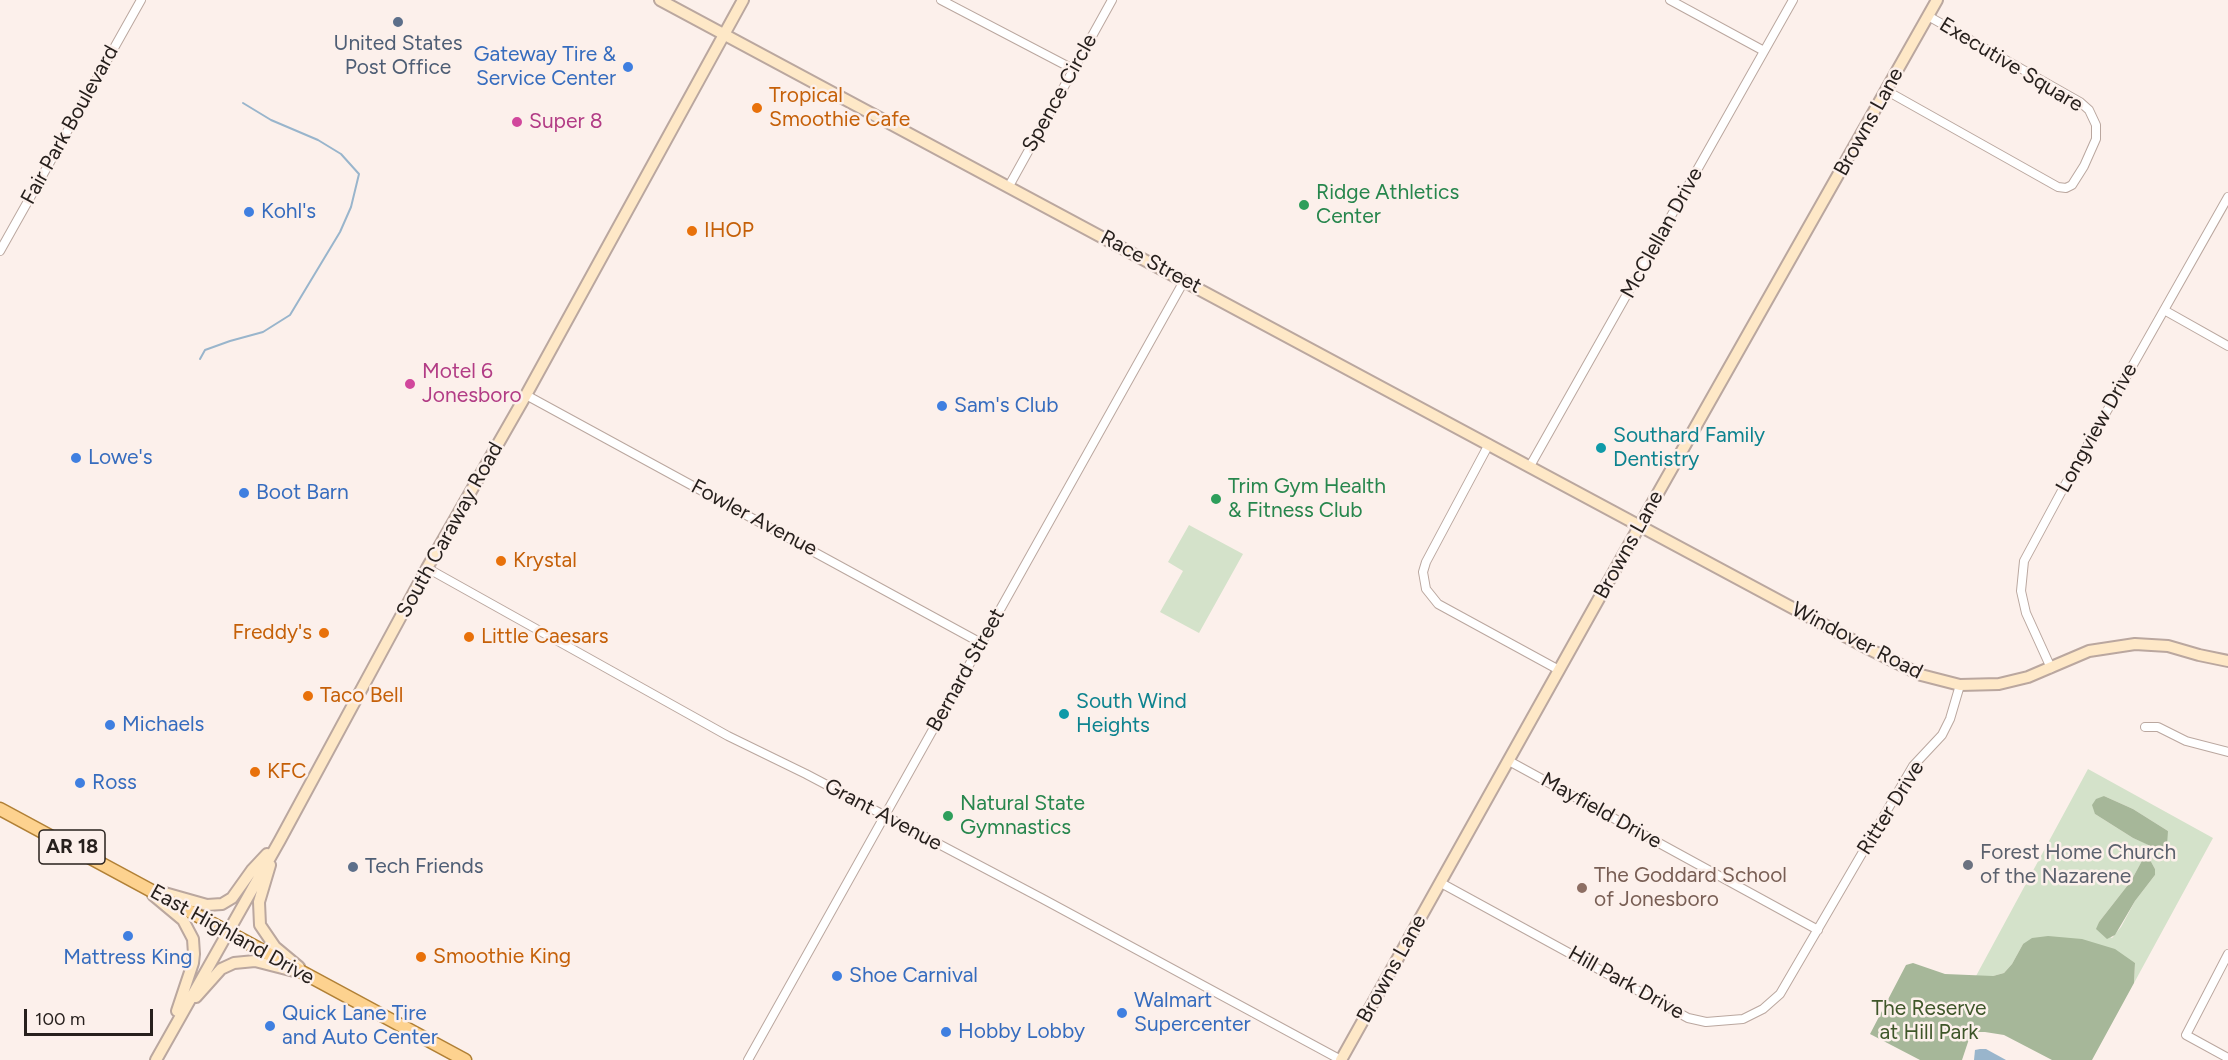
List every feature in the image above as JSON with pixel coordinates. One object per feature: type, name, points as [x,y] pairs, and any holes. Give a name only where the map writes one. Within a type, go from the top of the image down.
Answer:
[{"type":"main road","name":"East Highland Drive","points":[[2,813],[465,1060]]},
{"type":"street","name":"Fair Park Boulevard","points":[[0,250],[141,0]]},
{"type":"street","name":"Race Street","points":[[660,0],[1640,525]]},
{"type":"street","name":"South Caraway Road","points":[[156,1060],[280,840],[427,568],[526,395],[743,0]]},
{"type":"street","points":[[941,0],[1073,69]]},
{"type":"street","name":"Spence Circle","points":[[1009,186],[1112,0]]},
{"type":"street","points":[[1670,0],[1764,51]]},
{"type":"street","name":"McClellan Drive","points":[[1530,466],[1793,0]]},
{"type":"street","name":"Browns Lane","points":[[1341,1060],[1937,0]]},
{"type":"street","name":"Executive Square","points":[[1887,91],[2058,187],[2066,188],[2072,185],[2084,166],[2096,139],[2096,125],[2089,110],[2080,102],[1928,16]]},
{"type":"street","name":"Longview Drive","points":[[2051,668],[2026,613],[2021,591],[2024,561],[2228,197]]},
{"type":"street","name":"Bernard Street","points":[[748,1060],[1184,280]]},
{"type":"street","points":[[2164,310],[2228,346]]},
{"type":"street","name":"Fowler Avenue","points":[[526,395],[981,643]]},
{"type":"street","points":[[1489,444],[1426,562],[1423,572],[1426,589],[1438,604],[1560,670]]},
{"type":"street","name":"Windover Road","points":[[1640,525],[1874,652],[1922,675],[1960,685],[1999,684],[2051,668],[2089,651],[2135,644],[2168,646],[2199,656],[2228,661]]},
{"type":"street","name":"Grant Avenue","points":[[427,568],[719,731],[884,816],[1341,1060]]},
{"type":"street","name":"Ritter Drive","points":[[1818,930],[1913,766],[1942,735],[1950,719],[1960,685]]},
{"type":"street","points":[[2145,727],[2158,728],[2186,741],[2228,752]]},
{"type":"street","name":"Mayfield Drive","points":[[1509,761],[1818,930]]},
{"type":"street","points":[[143,887],[207,905],[222,903],[235,895],[252,870],[280,840]]},
{"type":"street","points":[[280,840],[261,896],[259,918],[268,940],[304,974]]},
{"type":"street","name":"Hill Park Drive","points":[[1441,883],[1688,1018],[1706,1022],[1743,1019],[1763,1010],[1780,994],[1818,930]]},
{"type":"street","points":[[143,887],[183,920],[193,939],[193,963],[170,1034]]},
{"type":"street","points":[[2228,954],[2186,1035],[2228,1058]]},
{"type":"street","points":[[170,1034],[185,1010],[227,965],[255,961],[304,974]]},
{"type":"green space","points":[[1189,525],[1243,554],[1199,633],[1160,612],[1183,571],[1168,562]]},
{"type":"green space","points":[[2088,769],[2213,838],[2134,983],[2135,963],[2023,944],[2004,973],[1993,976],[1976,976]],"holes":[[[2104,796],[2133,809],[2168,831],[2158,849],[2133,838],[2095,814]],[[2144,857],[2149,858],[2155,869],[2155,875],[2135,901],[2121,927],[2112,938],[2097,929],[2099,922],[2131,881]]]},
{"type":"green space","points":[[2104,796],[2133,809],[2168,831],[2167,845],[2157,849],[2133,838],[2095,814],[2092,805],[2096,799]]},
{"type":"green space","points":[[2144,857],[2149,858],[2155,869],[2155,875],[2135,901],[2115,935],[2107,939],[2096,929],[2099,922],[2131,881]]},
{"type":"green space","name":"The Reserve at Hill Park","points":[[2048,936],[2082,939],[2115,949],[2135,963],[2134,983],[2092,1060],[2052,1060],[2004,1035],[1975,1032],[1969,1039],[1962,1060],[1920,1060],[1870,1034],[1906,965],[1913,963],[1945,974],[1993,976],[2004,973],[2023,944],[2032,938]]},
{"type":"water","points":[[1986,1049],[2006,1060],[1974,1060],[1975,1050]]},
{"type":"waterway","points":[[200,359],[205,350],[263,332],[290,315],[340,232],[351,207],[359,174],[341,154],[318,140],[271,120],[243,103]]},
{"type":"place","name":"United States Post Office","points":[[398,22]]},
{"type":"place","name":"Gateway Tire & Service Center","points":[[628,67]]},
{"type":"place","name":"Tropical Smoothie Cafe","points":[[757,108]]},
{"type":"place","name":"Super 8","points":[[517,122]]},
{"type":"place","name":"Ridge Athletics Center","points":[[1304,205]]},
{"type":"place","name":"Kohl's","points":[[249,212]]},
{"type":"place","name":"IHOP","points":[[692,231]]},
{"type":"place","name":"Motel 6 Jonesboro","points":[[410,384]]},
{"type":"place","name":"Sam's Club","points":[[942,406]]},
{"type":"place","name":"Southard Family Dentistry","points":[[1601,448]]},
{"type":"place","name":"Lowe's","points":[[76,458]]},
{"type":"place","name":"Boot Barn","points":[[244,493]]},
{"type":"place","name":"Trim Gym Health & Fitness Club","points":[[1216,499]]},
{"type":"place","name":"Krystal","points":[[501,561]]},
{"type":"place","name":"Freddy's","points":[[324,633]]},
{"type":"place","name":"Little Caesars","points":[[469,637]]},
{"type":"place","name":"Taco Bell","points":[[308,696]]},
{"type":"place","name":"South Wind Heights","points":[[1064,714]]},
{"type":"place","name":"Michaels","points":[[110,725]]},
{"type":"place","name":"KFC","points":[[255,772]]},
{"type":"place","name":"Ross","points":[[80,783]]},
{"type":"place","name":"Natural State Gymnastics","points":[[948,816]]},
{"type":"place","name":"Forest Home Church of the Nazarene","points":[[1968,865]]},
{"type":"place","name":"Tech Friends","points":[[353,867]]},
{"type":"place","name":"The Goddard School of Jonesboro","points":[[1582,888]]},
{"type":"place","name":"Mattress King","points":[[128,936]]},
{"type":"place","name":"Smoothie King","points":[[421,957]]},
{"type":"place","name":"Shoe Carnival","points":[[837,976]]},
{"type":"place","name":"Walmart Supercenter","points":[[1122,1013]]},
{"type":"place","name":"Quick Lane Tire and Auto Center","points":[[270,1026]]},
{"type":"place","name":"Hobby Lobby","points":[[946,1032]]}]
